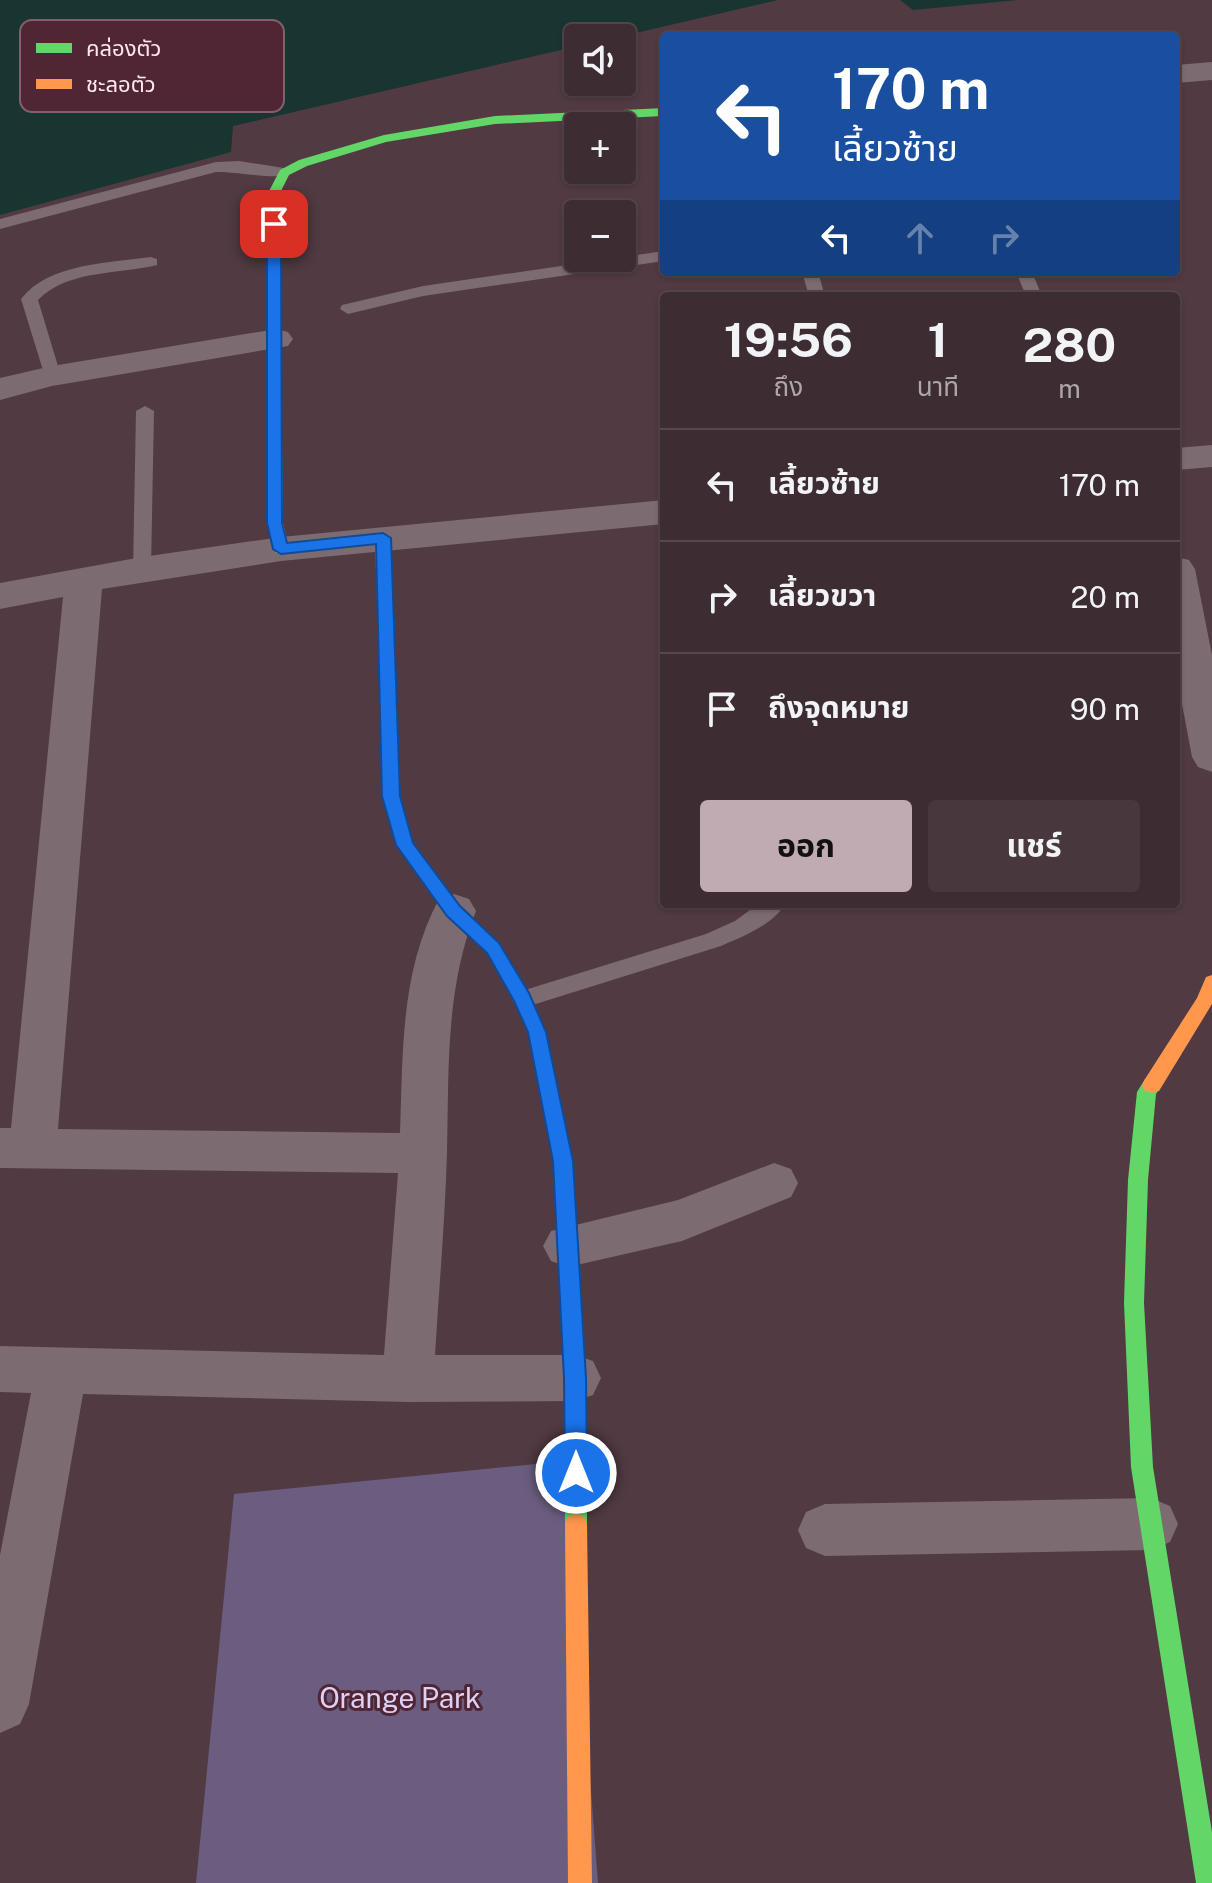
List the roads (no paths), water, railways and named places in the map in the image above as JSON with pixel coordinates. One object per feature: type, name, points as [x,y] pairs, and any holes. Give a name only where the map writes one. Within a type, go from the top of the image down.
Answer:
[{"type":"street","points":[[1180,74],[1212,71]]},
{"type":"street","points":[[281,549],[275,523],[273,195],[284,173],[312,159],[348,147],[480,122],[660,112]]},
{"type":"street","points":[[0,389],[52,376],[276,339]]},
{"type":"street","points":[[1180,459],[1212,456]]},
{"type":"street","points":[[0,596],[142,569],[281,549],[660,512]]},
{"type":"street","points":[[383,538],[391,796],[405,845],[454,911],[493,948],[523,999],[537,1032],[563,1161],[575,1378],[580,1883]]},
{"type":"street","points":[[84,580],[16,1147],[423,1153]]},
{"type":"street","points":[[1180,590],[1212,757]]},
{"type":"street","points":[[408,1379],[431,978],[440,941],[454,911]]},
{"type":"street","points":[[1208,1883],[1142,1467],[1134,1303],[1138,1180],[1147,1092],[1205,1000],[1212,982]]},
{"type":"street","points":[[568,1246],[682,1220],[774,1183]]},
{"type":"street","points":[[0,1369],[408,1379],[575,1378]]},
{"type":"street","points":[[0,1704],[61,1371]]},
{"type":"street","points":[[825,1530],[1151,1524]]},
{"type":"lane","points":[[0,224],[216,167],[239,166],[284,173]]},
{"type":"lane","points":[[348,309],[423,291],[660,257]]},
{"type":"lane","points":[[52,376],[29,299],[36,288],[54,280],[151,262]]},
{"type":"lane","points":[[142,569],[145,411]]},
{"type":"lane","points":[[523,999],[713,940],[743,927],[769,908]]},
{"type":"park label","name":"Orange Park","points":[[400,1697]]}]
